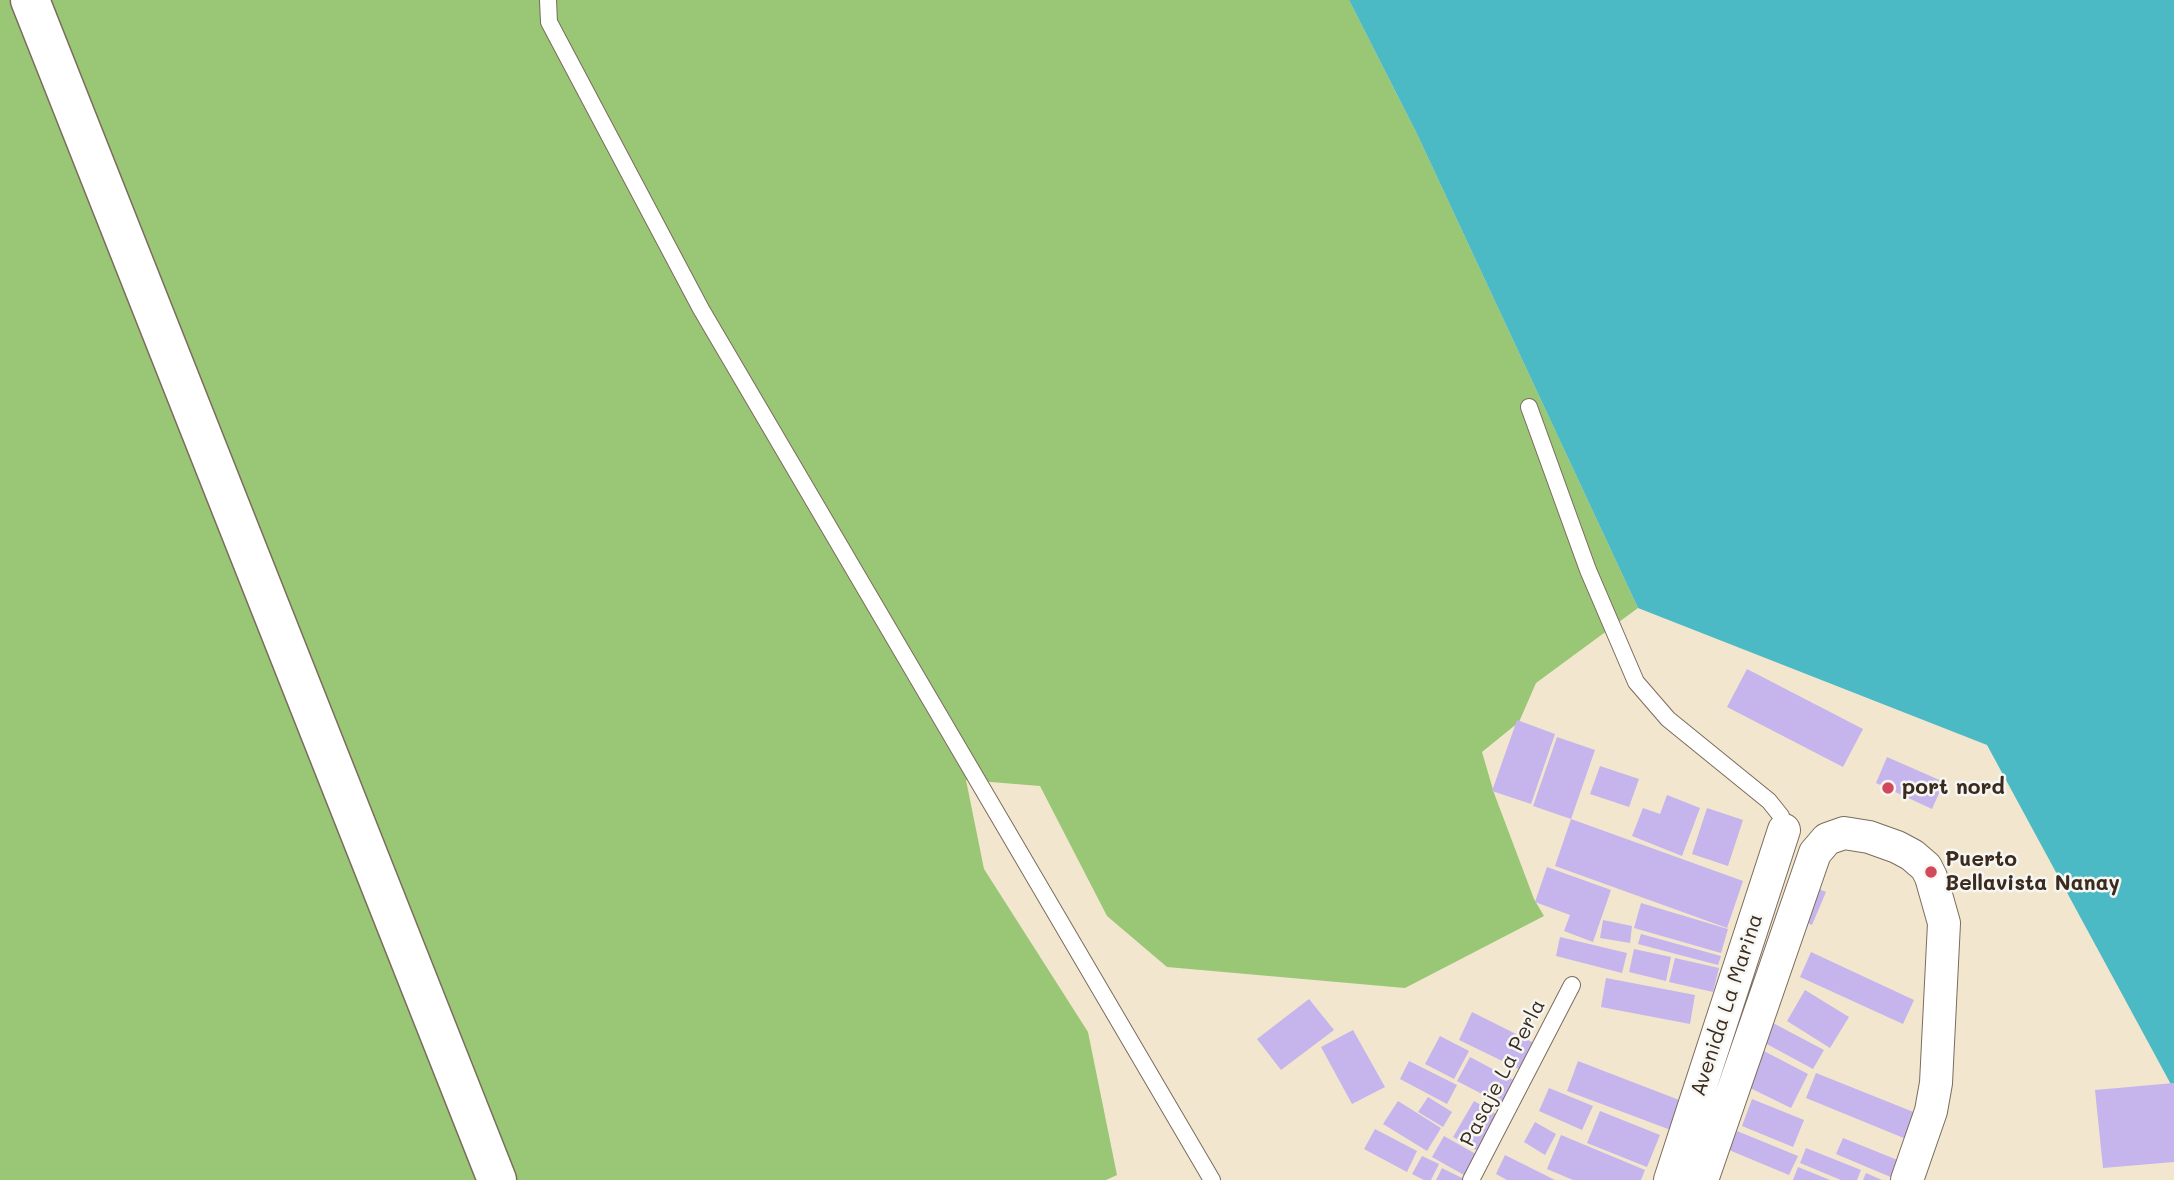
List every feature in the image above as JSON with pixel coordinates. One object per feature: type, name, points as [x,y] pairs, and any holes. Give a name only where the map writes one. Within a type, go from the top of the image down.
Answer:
[{"type":"main road","points":[[30,0],[497,1180]]},
{"type":"street","name":"Avenida La Marina","points":[[1670,1180],[1784,830]]},
{"type":"street","name":"Avenida La Marina","points":[[1702,1180],[1815,853],[1827,839],[1844,833],[1897,846],[1926,867],[1944,923],[1936,1083],[1931,1111],[1907,1180]]},
{"type":"lane","points":[[548,0],[549,22],[701,309],[1212,1180]]},
{"type":"lane","points":[[1529,407],[1588,569],[1636,682],[1668,719],[1769,801],[1781,816],[1784,830]]},
{"type":"lane","name":"Pasaje La Perla","points":[[1471,1180],[1572,985]]},
{"type":"green space","points":[[0,0],[1349,0],[1417,134],[1638,608],[1536,683],[1519,722],[1482,752],[1494,793],[1534,899],[1544,916],[1405,988],[1167,967],[1107,916],[1040,786],[966,780],[984,869],[1088,1032],[1117,1175],[1106,1180],[0,1180]]},
{"type":"water","points":[[1349,0],[2174,0],[2174,1090],[1987,745],[1638,608],[1417,134]]},
{"type":"building","points":[[1747,669],[1863,729],[1843,767],[1727,707]]},
{"type":"building","points":[[1517,720],[1555,734],[1531,804],[1492,791]]},
{"type":"building","points":[[1557,737],[1595,750],[1571,819],[1533,806]]},
{"type":"building","points":[[1887,757],[1944,782],[1932,809],[1876,783]]},
{"type":"building","points":[[1600,766],[1639,779],[1629,807],[1590,794]]},
{"type":"building","points":[[1667,795],[1700,808],[1682,856],[1632,836],[1643,808],[1660,814]]},
{"type":"building","points":[[1707,808],[1743,820],[1728,866],[1692,854]]},
{"type":"building","points":[[1571,819],[1743,881],[1727,928],[1555,866]]},
{"type":"building","points":[[1547,867],[1611,890],[1593,942],[1564,931],[1570,915],[1535,902]]},
{"type":"building","points":[[1810,885],[1826,892],[1812,925],[1796,918]]},
{"type":"building","points":[[1641,903],[1728,929],[1721,953],[1634,928]]},
{"type":"building","points":[[1603,920],[1632,926],[1630,943],[1600,938]]},
{"type":"building","points":[[1641,934],[1721,956],[1718,965],[1638,944]]},
{"type":"building","points":[[1560,937],[1627,953],[1622,973],[1556,956]]},
{"type":"building","points":[[1634,949],[1671,957],[1666,981],[1629,972]]},
{"type":"building","points":[[1811,952],[1914,1000],[1903,1024],[1800,977]]},
{"type":"building","points":[[1675,958],[1719,968],[1713,992],[1669,982]]},
{"type":"building","points":[[1606,978],[1695,995],[1690,1024],[1601,1007]]},
{"type":"building","points":[[1805,990],[1849,1017],[1830,1048],[1787,1021]]},
{"type":"building","points":[[1309,999],[1334,1030],[1281,1070],[1257,1039]]},
{"type":"building","points":[[1472,1012],[1538,1045],[1525,1072],[1459,1040]]},
{"type":"building","points":[[1773,1023],[1824,1050],[1813,1069],[1763,1042]]},
{"type":"building","points":[[1353,1030],[1385,1087],[1352,1104],[1321,1047]]},
{"type":"building","points":[[1440,1036],[1469,1051],[1454,1079],[1425,1064]]},
{"type":"building","points":[[1762,1050],[1808,1074],[1791,1108],[1744,1085]]},
{"type":"building","points":[[1470,1057],[1521,1084],[1509,1108],[1457,1081]]},
{"type":"building","points":[[1409,1061],[1457,1085],[1447,1104],[1400,1079]]},
{"type":"building","points":[[1578,1061],[1687,1103],[1676,1132],[1567,1091]]},
{"type":"building","points":[[1816,1073],[1921,1115],[1911,1141],[1806,1098]]},
{"type":"building","points":[[2174,1083],[2174,1162],[2103,1168],[2095,1090]]},
{"type":"building","points":[[1549,1088],[1593,1106],[1582,1130],[1539,1111]]},
{"type":"building","points":[[1428,1097],[1452,1112],[1443,1127],[1418,1112]]},
{"type":"building","points":[[1752,1099],[1804,1120],[1793,1147],[1742,1126]]},
{"type":"building","points":[[1398,1101],[1441,1128],[1427,1151],[1383,1124]]},
{"type":"building","points":[[1474,1101],[1503,1118],[1483,1154],[1453,1137]]},
{"type":"building","points":[[1600,1111],[1660,1135],[1647,1167],[1587,1143]]},
{"type":"building","points":[[1535,1122],[1556,1134],[1545,1155],[1524,1142]]},
{"type":"building","points":[[1375,1129],[1417,1151],[1407,1172],[1364,1149]]},
{"type":"building","points":[[1737,1131],[1798,1156],[1789,1175],[1729,1150]]},
{"type":"building","points":[[1561,1135],[1645,1170],[1641,1180],[1573,1180],[1547,1169]]},
{"type":"building","points":[[1444,1136],[1483,1158],[1471,1179],[1432,1157]]},
{"type":"building","points":[[1843,1138],[1900,1161],[1893,1178],[1836,1154]]},
{"type":"building","points":[[1806,1148],[1861,1170],[1857,1180],[1841,1180],[1800,1163]]},
{"type":"building","points":[[1505,1155],[1555,1180],[1507,1180],[1496,1174]]},
{"type":"building","points":[[1422,1156],[1439,1164],[1431,1180],[1424,1180],[1412,1174]]},
{"type":"building","points":[[1798,1167],[1830,1180],[1793,1180]]},
{"type":"building","points":[[1442,1168],[1466,1180],[1436,1180]]},
{"type":"building","points":[[1866,1173],[1882,1180],[1863,1180]]},
{"type":"place","name":"port nord","points":[[1888,788]]},
{"type":"place","name":"Puerto Bellavista Nanay","points":[[1931,872]]}]
